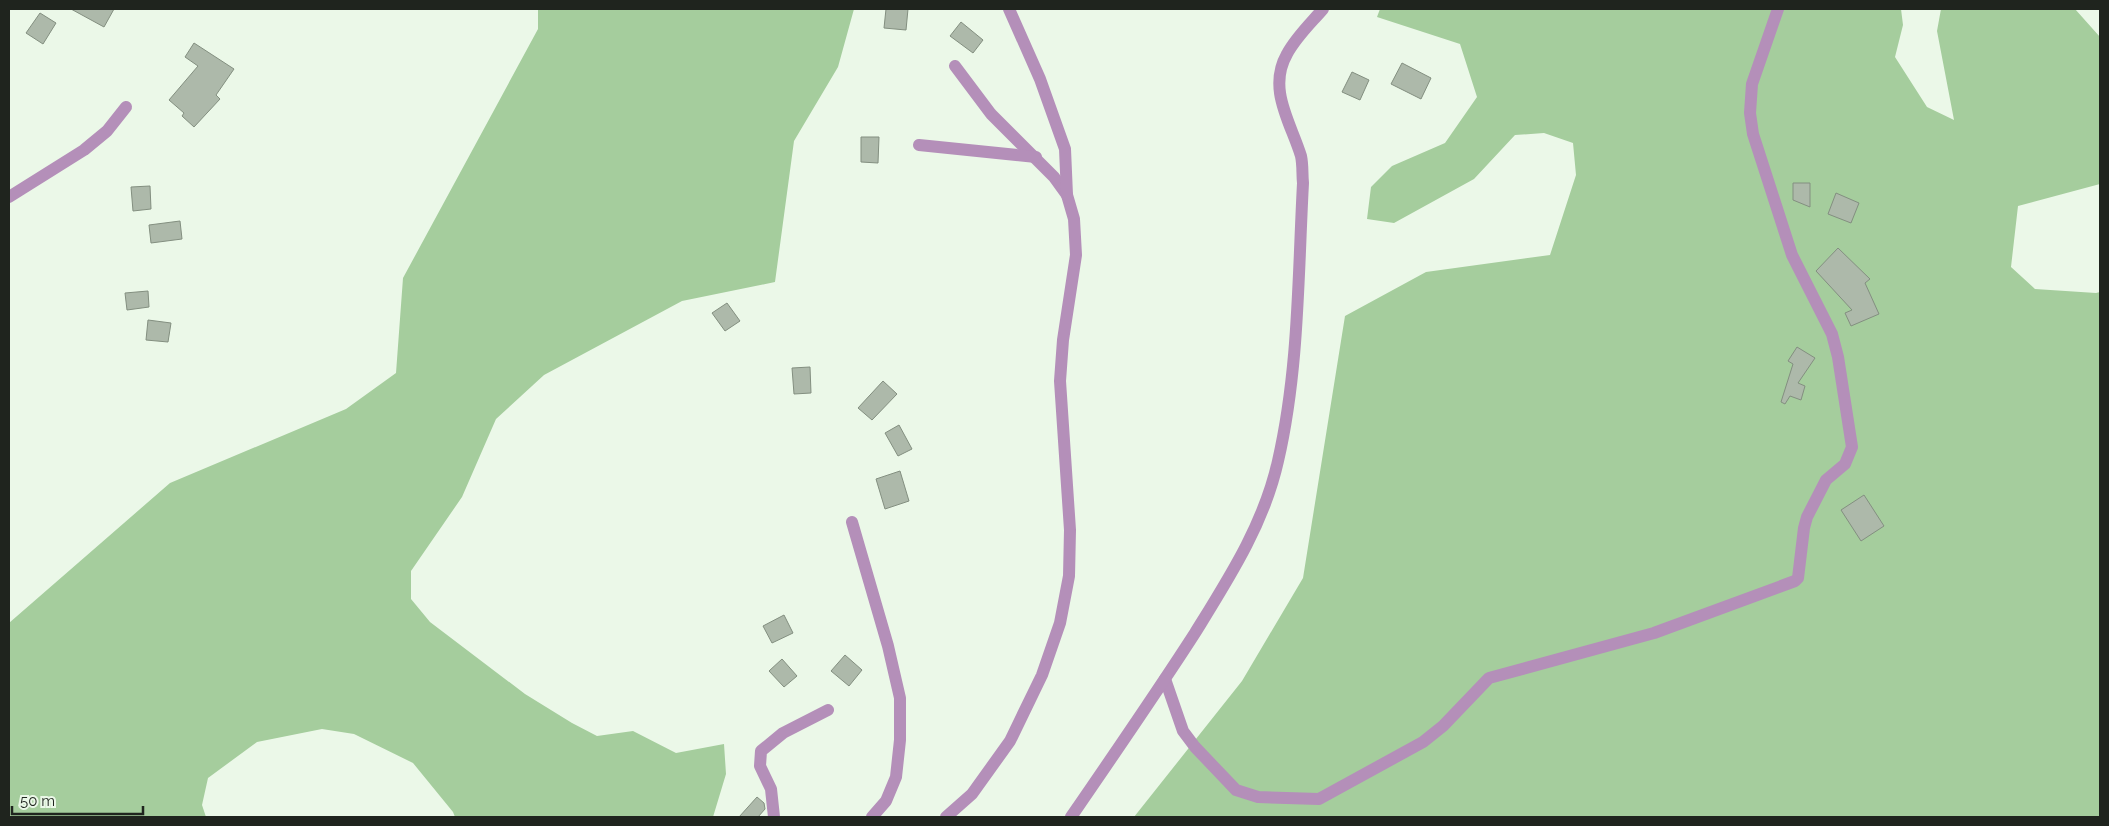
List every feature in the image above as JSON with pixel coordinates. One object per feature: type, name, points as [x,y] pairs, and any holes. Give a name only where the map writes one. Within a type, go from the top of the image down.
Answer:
[{"type":"street","points":[[946,817],[972,794],[1010,741],[1042,676],[1060,623],[1069,576],[1070,550],[1060,381],[1063,340],[1076,255],[1074,219],[1067,195],[1065,149],[1040,79],[1009,9]]},
{"type":"street","points":[[1071,817],[1165,679],[1232,572],[1254,534],[1278,462],[1288,411],[1295,342],[1303,183],[1302,159],[1283,110],[1280,75],[1283,62],[1290,48],[1323,9]]},
{"type":"street","points":[[1165,679],[1183,731],[1195,747],[1236,790],[1258,797],[1319,799],[1423,742],[1443,726],[1489,678],[1654,633],[1795,581],[1798,578],[1804,528],[1808,517],[1826,480],[1845,464],[1852,448],[1838,357],[1832,334],[1792,255],[1753,134],[1750,113],[1752,84],[1778,9]]},
{"type":"street","points":[[955,66],[992,114],[1054,176],[1067,195]]},
{"type":"street","points":[[9,197],[84,150],[107,131],[126,106]]},
{"type":"street","points":[[919,145],[1036,157]]},
{"type":"street","points":[[852,522],[888,646],[900,698],[900,740],[896,777],[886,801],[872,817]]},
{"type":"street","points":[[774,817],[771,789],[760,766],[761,751],[783,733],[828,710]]},
{"type":"green space","points":[[538,9],[854,9],[838,67],[794,141],[775,282],[682,301],[544,375],[496,419],[462,497],[411,571],[411,599],[430,622],[525,694],[572,723],[597,736],[633,731],[676,753],[724,744],[726,774],[713,817],[455,817],[413,763],[354,734],[322,729],[257,742],[208,778],[202,805],[206,817],[9,817],[9,623],[170,483],[346,409],[396,373],[403,278],[538,29]]},
{"type":"green space","points":[[1380,9],[1901,9],[1903,25],[1895,57],[1927,107],[1954,120],[1937,31],[1941,9],[2075,9],[2100,37],[2100,184],[2018,206],[2011,267],[2035,289],[2100,292],[2100,817],[1134,817],[1242,681],[1303,578],[1345,316],[1426,272],[1550,255],[1576,175],[1573,143],[1544,133],[1515,135],[1474,179],[1394,223],[1367,219],[1371,187],[1392,166],[1445,143],[1477,97],[1460,44],[1377,17]]},
{"type":"building","points":[[71,9],[114,9],[104,27]]},
{"type":"building","points":[[886,9],[908,9],[906,30],[884,28]]},
{"type":"building","points":[[40,13],[56,23],[43,44],[26,33]]},
{"type":"building","points":[[961,22],[983,40],[973,53],[950,36]]},
{"type":"building","points":[[194,43],[234,69],[216,95],[220,99],[194,127],[182,116],[184,113],[169,100],[198,66],[185,57]]},
{"type":"building","points":[[1402,63],[1431,78],[1421,99],[1391,84]]},
{"type":"building","points":[[1352,72],[1369,80],[1360,100],[1342,92]]},
{"type":"building","points":[[861,137],[879,137],[878,163],[861,162]]},
{"type":"building","points":[[1793,183],[1810,183],[1810,207],[1793,200]]},
{"type":"building","points":[[150,186],[151,209],[133,211],[131,187]]},
{"type":"building","points":[[1836,193],[1859,203],[1851,223],[1828,214]]},
{"type":"building","points":[[180,221],[182,239],[151,243],[149,225]]},
{"type":"building","points":[[1838,248],[1870,279],[1865,283],[1879,314],[1851,326],[1845,313],[1852,310],[1816,271]]},
{"type":"building","points":[[148,291],[149,307],[127,310],[125,293]]},
{"type":"building","points":[[727,303],[740,321],[725,331],[712,313]]},
{"type":"building","points":[[148,320],[171,323],[168,342],[146,340]]},
{"type":"building","points":[[1797,347],[1815,358],[1798,383],[1805,386],[1801,400],[1790,396],[1785,404],[1781,402],[1793,364],[1788,361]]},
{"type":"building","points":[[810,367],[811,393],[794,394],[792,368]]},
{"type":"building","points":[[883,381],[897,394],[872,420],[858,408]]},
{"type":"building","points":[[899,425],[912,449],[898,456],[885,433]]},
{"type":"building","points":[[900,471],[909,501],[885,509],[876,479]]},
{"type":"building","points":[[1864,495],[1884,526],[1861,541],[1841,510]]},
{"type":"building","points":[[784,615],[793,633],[772,643],[763,626]]},
{"type":"building","points":[[845,655],[862,670],[849,686],[831,671]]},
{"type":"building","points":[[782,659],[797,676],[784,687],[769,671]]},
{"type":"building","points":[[757,797],[764,803],[765,809],[758,817],[739,817]]}]
